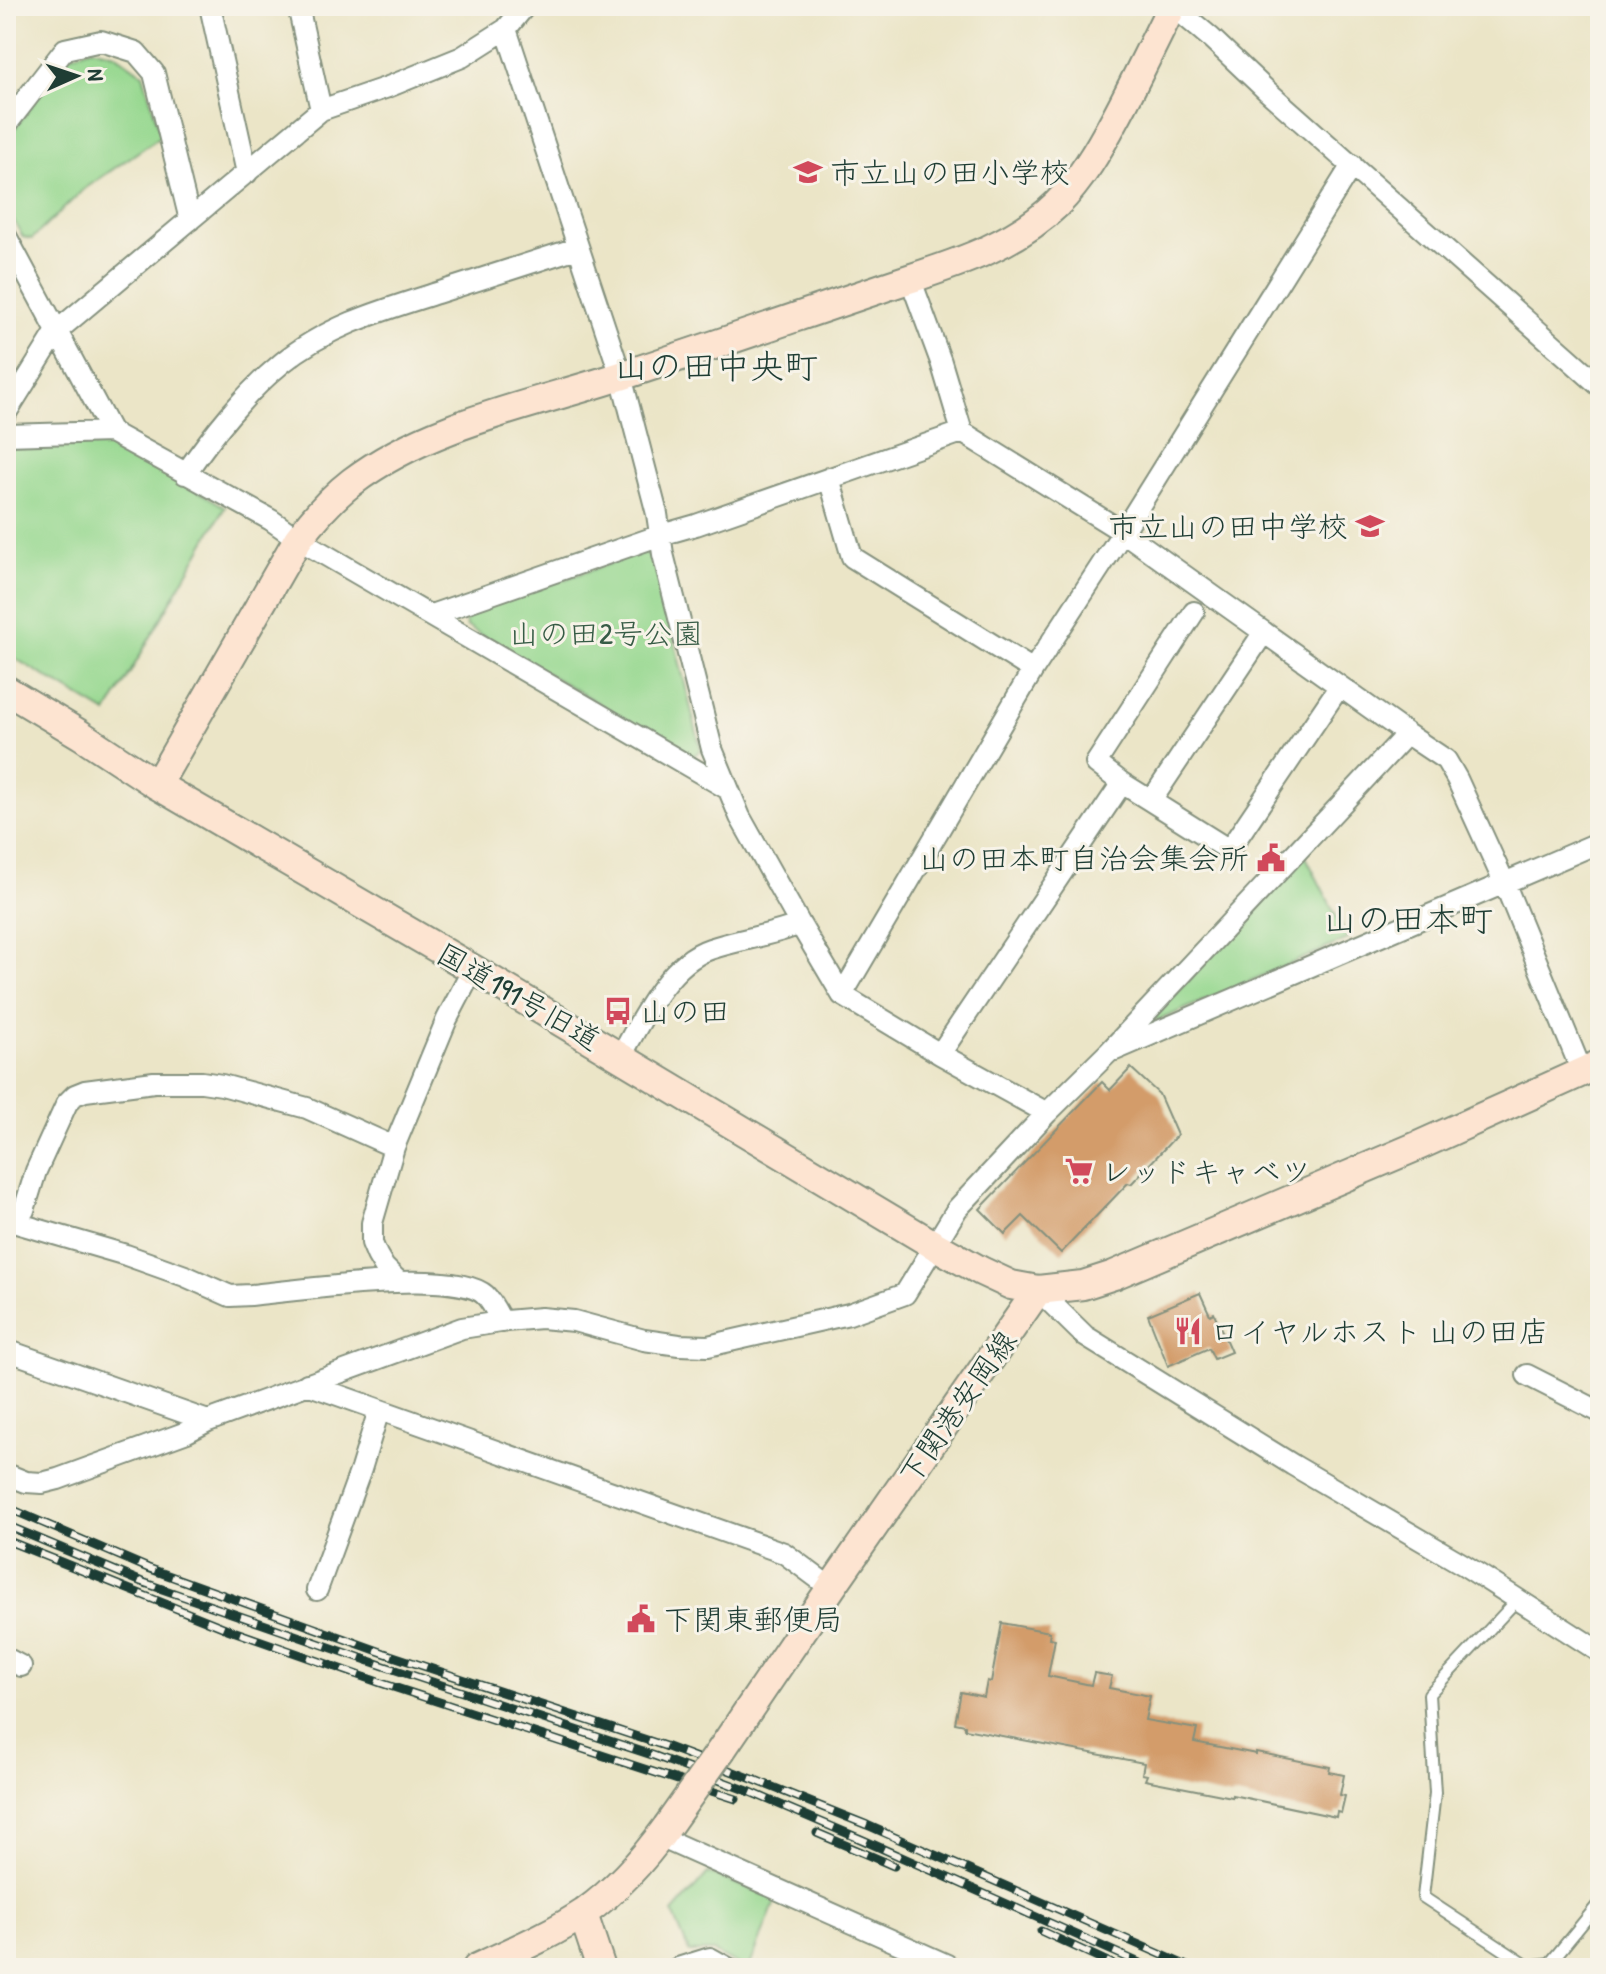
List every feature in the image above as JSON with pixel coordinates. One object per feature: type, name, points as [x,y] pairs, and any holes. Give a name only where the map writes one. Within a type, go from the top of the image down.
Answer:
[{"type":"street","points":[[210,6],[247,173]]},
{"type":"street","points":[[298,6],[321,110]]},
{"type":"street","points":[[6,413],[57,331],[321,110],[462,57],[506,29],[525,6]]},
{"type":"street","points":[[157,785],[298,539],[318,513],[352,483],[421,442],[952,264],[1018,234],[1055,206],[1083,171],[1102,142],[1173,6],[1600,386]]},
{"type":"street","points":[[506,29],[621,376],[712,749],[740,817],[842,995],[1047,1113]]},
{"type":"street","points":[[6,125],[65,49],[101,41],[136,52],[154,73],[190,220]]},
{"type":"street","points":[[842,995],[1033,670],[1352,165]]},
{"type":"street","points":[[6,236],[111,432]]},
{"type":"street","points":[[185,474],[259,384],[301,349],[335,329],[577,248]]},
{"type":"street","points":[[910,278],[941,362],[962,432],[1123,532],[1446,760],[1591,1068],[1420,1145],[1114,1275],[1083,1285],[1038,1290]]},
{"type":"street","points":[[6,435],[111,432],[271,520],[298,539],[728,789]]},
{"type":"street","points":[[431,615],[962,432]]},
{"type":"street","points":[[829,478],[852,557],[1033,670]]},
{"type":"street","points":[[1194,612],[1096,763],[1122,783],[1229,850],[1339,687]]},
{"type":"street","points":[[1151,801],[1264,632]]},
{"type":"street","name":"国道191号旧道","points":[[6,690],[157,785],[621,1056],[934,1245],[1011,1285],[1038,1290]]},
{"type":"street","points":[[6,1474],[26,1482],[42,1483],[58,1479],[462,1328],[541,1318],[574,1321],[644,1340],[708,1346],[849,1314],[905,1294],[957,1209],[1407,734]]},
{"type":"street","points":[[940,1054],[1122,783]]},
{"type":"street","points":[[1108,1053],[1600,842]]},
{"type":"street","points":[[621,1056],[669,978],[692,957],[800,924]]},
{"type":"street","points":[[399,1282],[384,1267],[372,1243],[372,1223],[394,1147],[447,1019],[473,969]]},
{"type":"street","points":[[6,1219],[24,1210],[36,1171],[67,1103],[85,1091],[154,1082],[222,1085],[307,1108],[394,1147]]},
{"type":"street","points":[[6,1219],[126,1255],[230,1296],[399,1282],[446,1282],[485,1294],[502,1322]]},
{"type":"street","points":[[1038,1290],[1085,1336],[1293,1465],[1464,1565],[1600,1652]]},
{"type":"street","name":"下関港安岡線","points":[[477,1968],[583,1914],[634,1868],[664,1832],[1038,1290]]},
{"type":"street","points":[[6,1350],[208,1421]]},
{"type":"street","points":[[1527,1375],[1600,1412]]},
{"type":"street","points":[[307,1384],[784,1553],[831,1588]]},
{"type":"street","points":[[317,1590],[379,1410]]},
{"type":"street","points":[[664,1832],[949,1967]]},
{"type":"street","points":[[583,1914],[601,1968]]},
{"type":"street","points":[[678,1968],[710,1958],[728,1968]]},
{"type":"lane","points":[[1518,1599],[1429,1694],[1435,1793],[1423,1897],[1528,1966],[1553,1965],[1600,1902]]},
{"type":"green space","points":[[92,48],[115,54],[143,74],[161,136],[83,190],[32,239],[23,237],[6,207],[6,141],[66,57]]},
{"type":"green space","points":[[115,443],[225,507],[107,713],[6,653],[6,448]]},
{"type":"green space","name":"山の田2号公園","points":[[644,552],[655,561],[701,750],[691,757],[466,626],[465,613]]},
{"type":"green space","points":[[1305,855],[1348,939],[1157,1021],[1155,1016]]},
{"type":"green space","points":[[708,1873],[776,1899],[749,1968],[743,1968],[714,1952],[689,1952],[673,1913]]},
{"type":"building","name":"レッドキャベツ","points":[[1131,1068],[1159,1094],[1177,1135],[1061,1253],[1023,1216],[1005,1234],[980,1209],[1102,1082],[1110,1090]]},
{"type":"building","name":"ロイヤルホスト 山の田店","points":[[1200,1293],[1210,1315],[1214,1313],[1231,1352],[1214,1359],[1209,1348],[1168,1366],[1148,1315]]},
{"type":"building","points":[[1002,1623],[1050,1632],[1049,1638],[1055,1639],[1048,1676],[1091,1685],[1094,1673],[1112,1676],[1109,1688],[1150,1696],[1145,1720],[1197,1729],[1194,1742],[1330,1767],[1329,1772],[1344,1775],[1340,1795],[1345,1796],[1341,1813],[1337,1812],[1336,1817],[1145,1780],[1147,1775],[1142,1774],[1144,1763],[965,1729],[965,1725],[955,1723],[961,1692],[984,1697],[987,1681],[991,1682]]},
{"type":"railway","points":[[6,1507],[148,1568],[384,1653],[665,1746],[755,1780],[867,1825],[1192,1968]]},
{"type":"railway","points":[[6,1525],[142,1582],[655,1756],[748,1791],[1151,1968]]},
{"type":"railway","points":[[6,1540],[230,1630],[381,1683],[736,1799]]},
{"type":"railway","points":[[817,1833],[894,1866]]},
{"type":"railway","points":[[1041,1931],[1121,1968]]},
{"type":"place","name":"市立山の田小学校","points":[[808,172]]},
{"type":"place","name":"市立山の田中学校","points":[[1370,526]]},
{"type":"place","name":"山の田本町自治会集会所","points":[[1271,858]]},
{"type":"place","name":"山の田","points":[[618,1011]]},
{"type":"place","name":"レッドキャベツ","points":[[1079,1171]]},
{"type":"place","name":"ロイヤルホスト 山の田店","points":[[1188,1331]]},
{"type":"place","name":"下関東郵便局","points":[[641,1619]]},
{"type":"district","name":"山の田中央町","points":[[716,366]]},
{"type":"district","name":"山の田本町","points":[[1408,919]]}]
